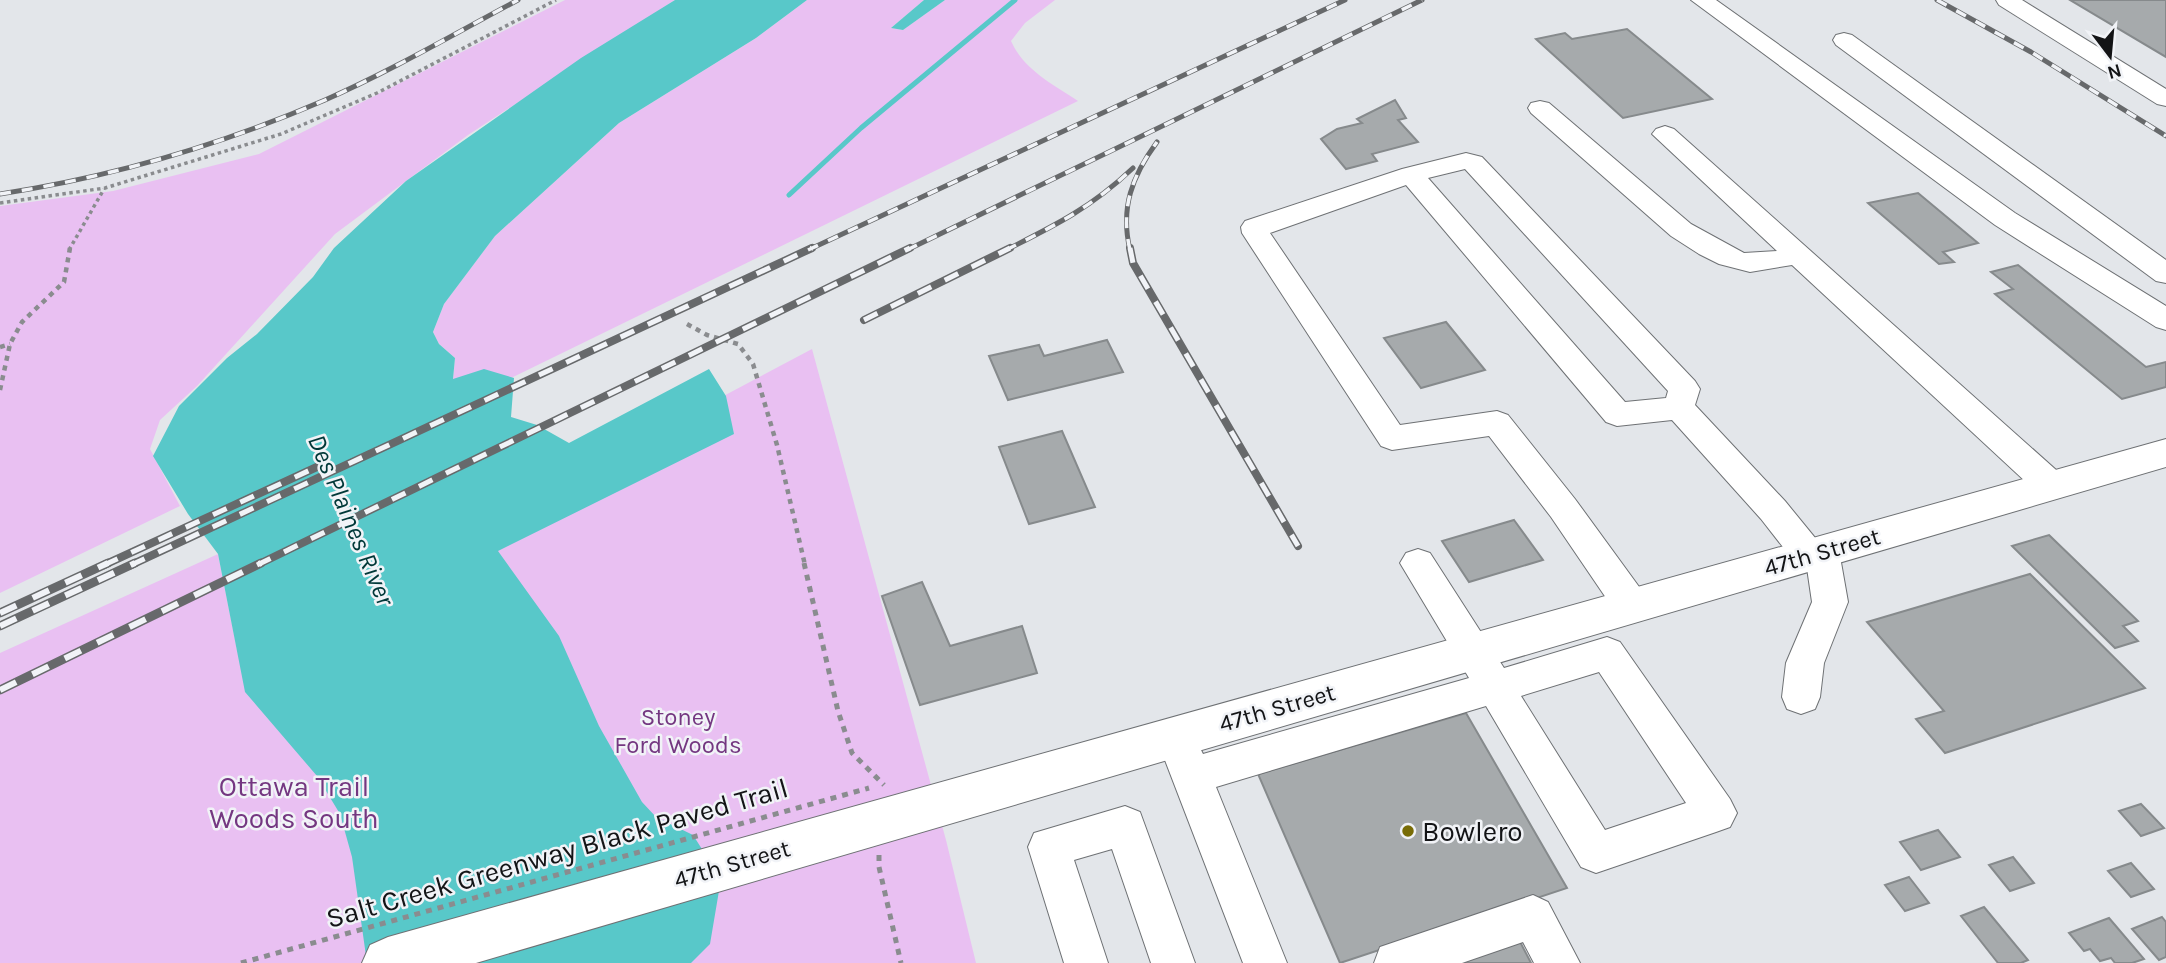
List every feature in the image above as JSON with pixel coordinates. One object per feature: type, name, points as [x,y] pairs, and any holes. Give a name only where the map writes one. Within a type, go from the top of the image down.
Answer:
[{"type":"main road","name":"47th Street","points":[[388,963],[830,817],[1176,737],[1473,652],[1557,648],[1632,606],[2163,457]]},
{"type":"lane","points":[[1702,0],[2005,219],[2166,320]]},
{"type":"lane","points":[[2007,0],[2166,99]]},
{"type":"lane","points":[[1844,40],[2166,274]]},
{"type":"lane","points":[[1540,108],[1681,230],[1707,247],[1732,258],[1758,264],[1798,255]]},
{"type":"lane","points":[[1665,134],[2052,486]]},
{"type":"lane","points":[[1632,606],[1563,508],[1497,423],[1392,438],[1254,230],[1255,227],[1410,175],[1466,161],[1473,162],[1684,389],[1679,408]]},
{"type":"lane","points":[[1410,175],[1617,414],[1679,408]]},
{"type":"lane","points":[[1679,408],[1816,553],[1830,602],[1805,663],[1801,697]]},
{"type":"lane","points":[[1192,775],[1495,687],[1557,648],[1607,653],[1716,813],[1596,853],[1495,687],[1418,563]]},
{"type":"lane","points":[[1176,737],[1265,963]]},
{"type":"lane","points":[[1086,963],[1049,847],[1125,827],[1173,963]]},
{"type":"lane","points":[[1396,963],[1534,916],[1558,963]]},
{"type":"path","points":[[0,203],[105,188],[281,134],[377,93],[556,0]]},
{"type":"path","points":[[0,390],[10,344],[22,322],[64,282],[70,247],[105,188]]},
{"type":"path","name":"Salt Creek Greenway Black Paved Trail","points":[[241,963],[830,817],[884,785],[852,753],[838,711],[777,445],[768,428],[763,399],[749,356],[737,343],[708,335],[687,324]]},
{"type":"path","points":[[0,347],[10,344]]},
{"type":"path","points":[[879,867],[901,963]]},
{"type":"green space","points":[[565,0],[675,0],[468,135],[335,234],[197,386],[160,420],[150,449],[180,506],[0,593],[0,206],[113,191],[259,154]]},
{"type":"green space","points":[[807,0],[924,0],[891,28],[903,30],[945,0],[1055,0],[1025,23],[1011,41],[1031,68],[1078,101],[456,405],[453,379],[455,358],[439,344],[433,332],[444,304],[495,236],[619,123],[756,38]]},
{"type":"green space","name":"Stoney Ford Woods","points":[[812,349],[946,840],[976,963],[0,963],[0,653],[218,554],[237,650],[375,581]]},
{"type":"water","name":"Des Plaines River","points":[[675,0],[807,0],[756,38],[619,123],[495,236],[444,304],[433,332],[439,344],[455,358],[453,379],[484,369],[514,378],[511,417],[537,425],[569,443],[709,369],[726,396],[734,434],[498,551],[559,636],[599,726],[642,802],[656,817],[693,835],[721,879],[710,944],[691,963],[367,963],[352,857],[340,814],[317,776],[245,692],[218,554],[188,514],[153,456],[179,406],[227,358],[257,334],[313,277],[334,248],[406,181],[581,58]]},
{"type":"water","points":[[924,0],[945,0],[903,30],[891,28]]},
{"type":"building","points":[[2070,0],[2166,0],[2166,57]]},
{"type":"building","points":[[1627,29],[1712,99],[1623,118],[1536,39],[1565,33],[1572,39]]},
{"type":"building","points":[[1395,100],[1406,118],[1398,120],[1418,142],[1372,154],[1377,161],[1346,169],[1321,139],[1337,129],[1362,123],[1357,119]]},
{"type":"building","points":[[1918,193],[1978,243],[1943,252],[1954,262],[1939,264],[1868,203]]},
{"type":"building","points":[[2018,265],[2146,367],[2166,362],[2166,387],[2122,399],[1995,294],[2013,289],[1991,272]]},
{"type":"building","points":[[1446,322],[1485,370],[1421,388],[1384,338]]},
{"type":"building","points":[[1107,340],[1123,372],[1008,400],[989,356],[1039,345],[1044,356]]},
{"type":"building","points":[[1062,431],[1095,507],[1029,524],[999,447]]},
{"type":"building","points":[[1514,520],[1543,560],[1469,582],[1442,541]]},
{"type":"building","points":[[2049,535],[2138,621],[2123,626],[2138,641],[2115,648],[2012,546]]},
{"type":"building","points":[[2030,574],[2145,688],[1945,753],[1916,719],[1944,711],[1867,622]]},
{"type":"building","points":[[922,582],[950,646],[1022,626],[1037,673],[920,705],[882,596]]},
{"type":"building","name":"Bowlero","points":[[1466,713],[1567,888],[1340,963],[1258,774]]},
{"type":"building","points":[[2141,804],[2164,828],[2141,836],[2119,811]]},
{"type":"building","points":[[1938,830],[1960,857],[1921,870],[1900,842]]},
{"type":"building","points":[[2013,857],[2034,883],[2010,891],[1989,865]]},
{"type":"building","points":[[2131,863],[2154,889],[2131,897],[2108,871]]},
{"type":"building","points":[[1909,877],[1929,903],[1905,911],[1885,885]]},
{"type":"building","points":[[1984,907],[2028,960],[2021,963],[1998,963],[1961,916]]},
{"type":"building","points":[[2162,917],[2166,922],[2166,957],[2159,960],[2132,929]]},
{"type":"building","points":[[2109,918],[2144,959],[2132,963],[2115,963],[2111,958],[2100,961],[2090,949],[2084,951],[2069,933]]},
{"type":"building","points":[[1515,932],[1531,963],[1420,963]]},
{"type":"waterway","points":[[789,195],[861,128],[1015,0]]},
{"type":"railway","points":[[0,194],[125,169],[246,131],[350,89],[518,0]]},
{"type":"railway","points":[[808,250],[1345,0]]},
{"type":"railway","points":[[907,250],[1422,0]]},
{"type":"railway","points":[[1937,0],[2031,52],[2166,136]]},
{"type":"railway","points":[[1130,250],[1126,220],[1130,193],[1141,167],[1157,142]]},
{"type":"railway","points":[[1007,249],[1073,214],[1103,194],[1133,168]]},
{"type":"railway","points":[[131,565],[812,248]]},
{"type":"railway","points":[[257,565],[910,248]]},
{"type":"railway","points":[[1130,248],[1133,263],[1298,546]]},
{"type":"railway","points":[[864,320],[1007,249]]},
{"type":"railway","points":[[104,565],[319,466]]},
{"type":"railway","points":[[0,613],[108,563]]},
{"type":"railway","points":[[0,626],[135,563]]},
{"type":"railway","points":[[0,690],[261,563]]},
{"type":"place","name":"Bowlero","points":[[1408,831]]},
{"type":"park label","name":"Ottawa Trail Woods South","points":[[294,802]]}]
